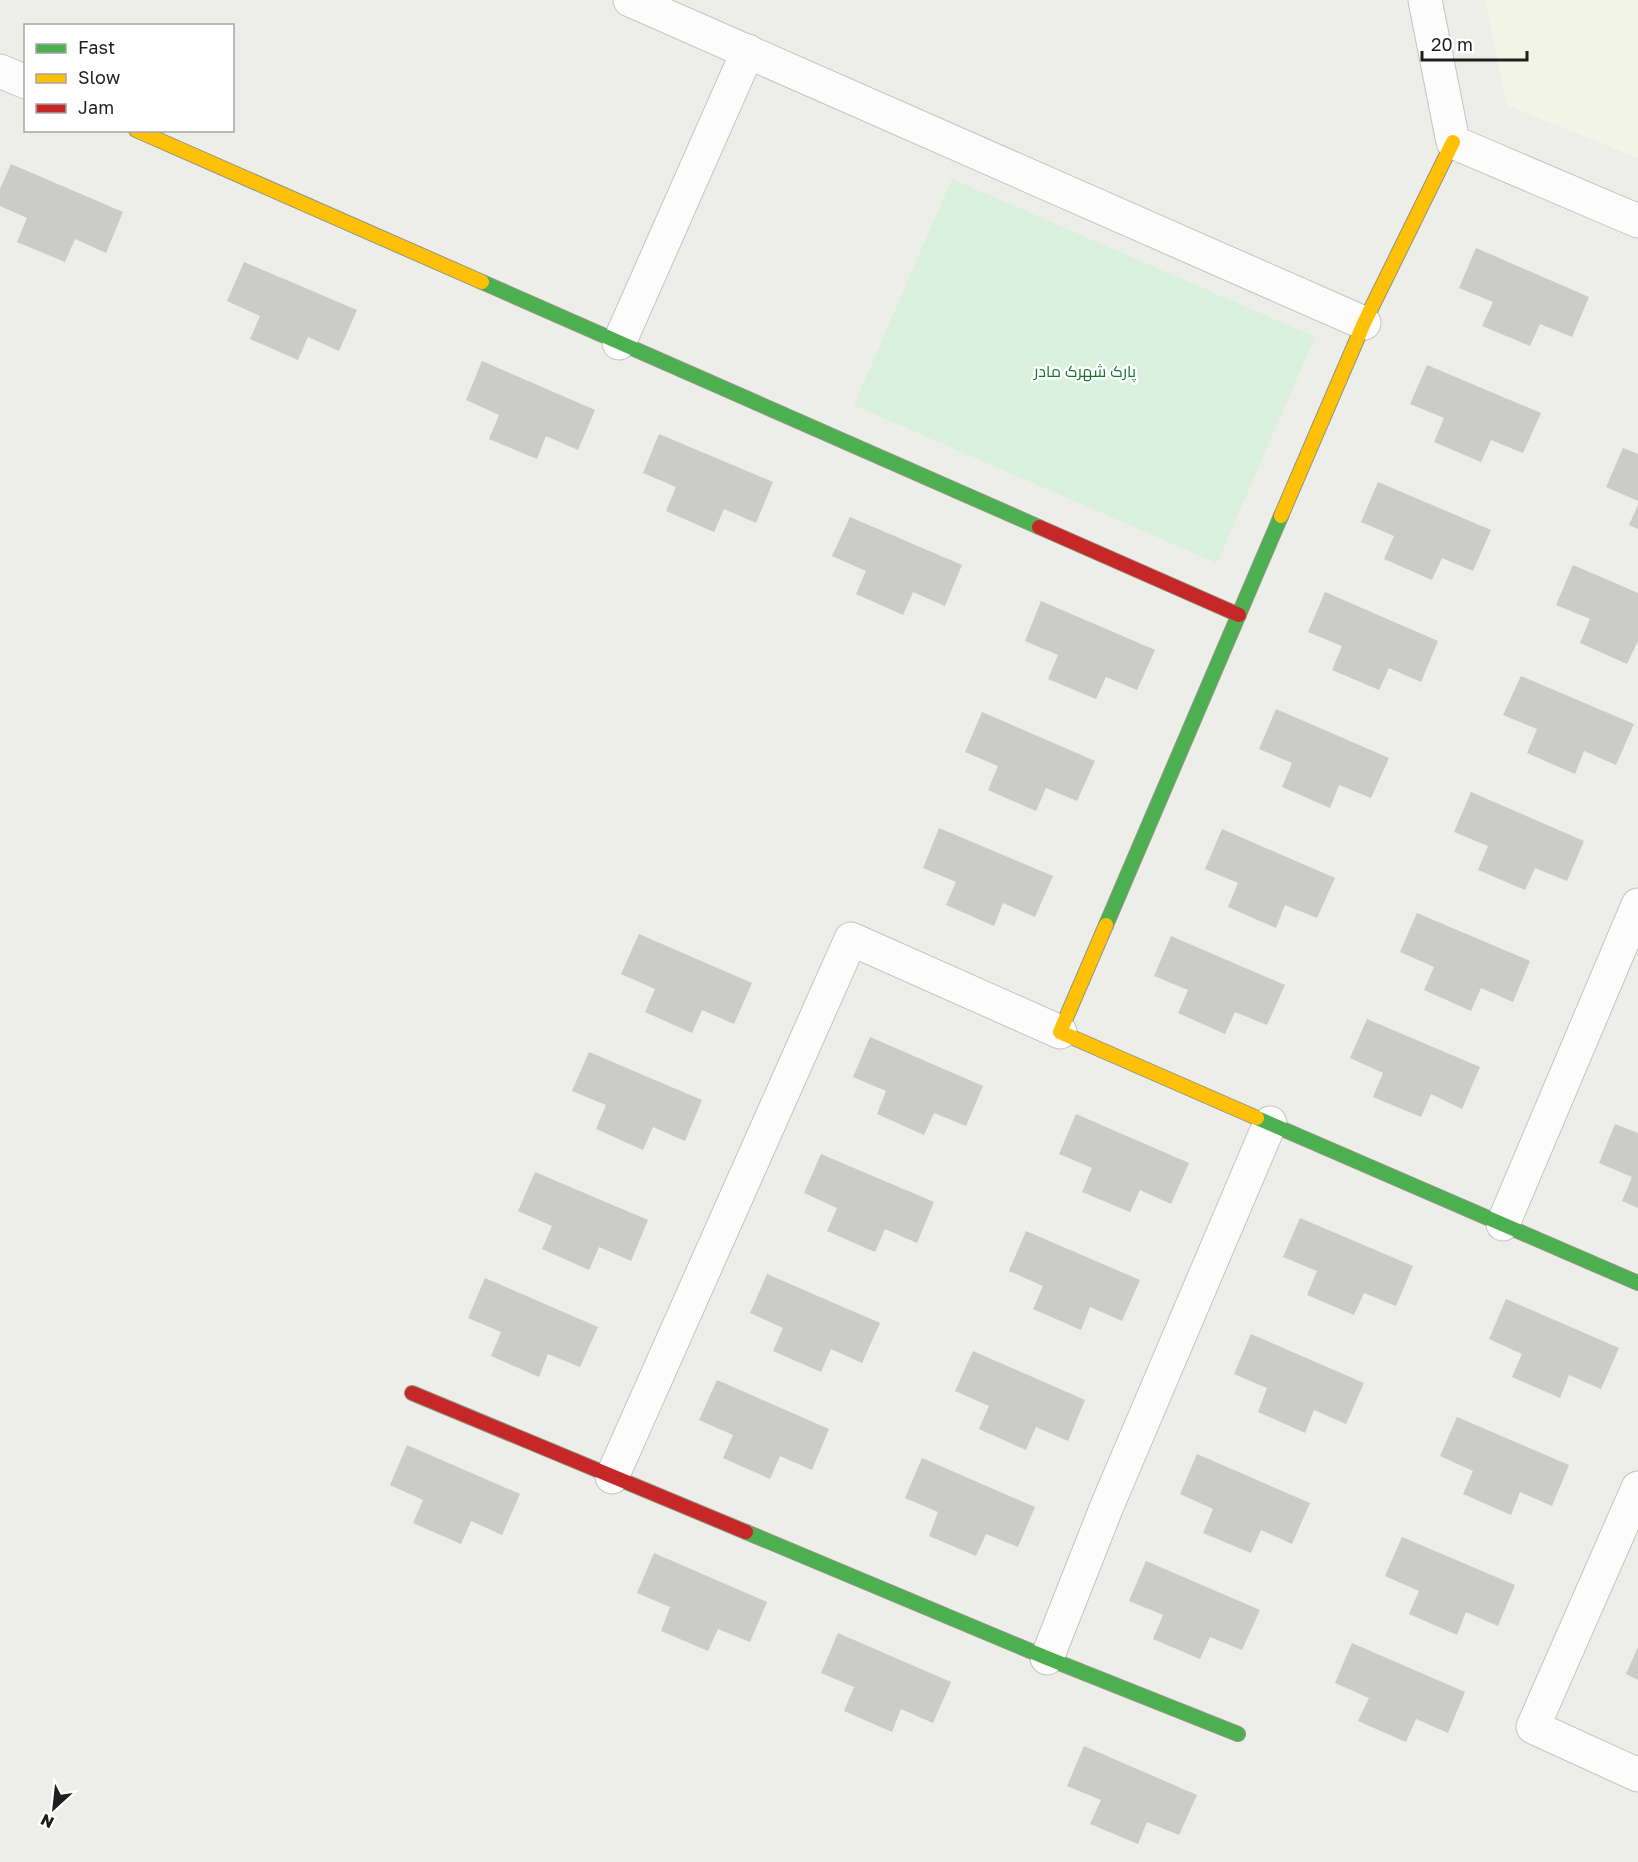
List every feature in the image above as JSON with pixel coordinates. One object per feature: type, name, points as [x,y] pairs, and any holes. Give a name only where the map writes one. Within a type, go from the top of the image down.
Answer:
[{"type":"street","points":[[630,0],[1364,323]]},
{"type":"street","points":[[1060,1032],[1364,323],[1454,142],[1425,0]]},
{"type":"street","points":[[619,343],[748,51]]},
{"type":"street","points":[[0,70],[24,81]]},
{"type":"street","points":[[141,132],[1239,615]]},
{"type":"street","points":[[1454,142],[1638,221]]},
{"type":"street","points":[[1503,1224],[1638,905]]},
{"type":"street","points":[[612,1477],[851,939],[1638,1283]]},
{"type":"street","points":[[1047,1658],[1107,1506],[1269,1123]]},
{"type":"street","points":[[412,1393],[1047,1658],[1238,1734]]},
{"type":"street","points":[[1638,1488],[1533,1727],[1638,1775]]},
{"type":"shaded area","points":[[1485,0],[1638,0],[1638,158],[1507,105]]},
{"type":"green space","name":"پارک شهرک مادر","points":[[952,179],[1315,337],[1217,563],[854,405]]},
{"type":"building","points":[[11,164],[123,212],[106,253],[75,239],[65,262],[17,242],[27,218],[0,206],[0,189]]},
{"type":"building","points":[[1476,248],[1589,297],[1572,337],[1540,324],[1530,346],[1482,326],[1493,302],[1459,288]]},
{"type":"building","points":[[244,262],[357,310],[339,351],[308,337],[298,360],[250,339],[260,316],[227,301]]},
{"type":"building","points":[[482,361],[595,410],[578,450],[546,436],[537,459],[489,439],[499,415],[466,400]]},
{"type":"building","points":[[1427,365],[1541,413],[1523,453],[1491,440],[1481,462],[1434,442],[1444,418],[1410,404]]},
{"type":"building","points":[[659,434],[773,482],[756,523],[724,509],[714,532],[666,511],[676,487],[643,473]]},
{"type":"building","points":[[1623,448],[1638,454],[1638,501],[1606,487]]},
{"type":"building","points":[[1378,482],[1491,530],[1473,571],[1442,558],[1432,580],[1384,559],[1394,536],[1361,522]]},
{"type":"building","points":[[1638,505],[1638,529],[1629,525]]},
{"type":"building","points":[[850,517],[962,565],[945,606],[913,592],[903,615],[856,594],[866,571],[832,556]]},
{"type":"building","points":[[1573,565],[1638,593],[1638,641],[1627,664],[1580,643],[1590,619],[1556,605]]},
{"type":"building","points":[[1325,592],[1438,641],[1421,682],[1389,668],[1379,690],[1332,670],[1342,646],[1308,632]]},
{"type":"building","points":[[1041,601],[1155,650],[1137,690],[1106,677],[1096,699],[1048,679],[1058,655],[1025,641]]},
{"type":"building","points":[[1521,676],[1634,724],[1616,765],[1584,751],[1575,774],[1527,753],[1537,729],[1503,715]]},
{"type":"building","points":[[1276,709],[1389,758],[1371,798],[1339,785],[1330,808],[1282,787],[1292,763],[1259,749]]},
{"type":"building","points":[[982,712],[1095,761],[1077,801],[1046,788],[1036,811],[988,790],[998,766],[965,752]]},
{"type":"building","points":[[1471,792],[1584,841],[1567,881],[1535,868],[1525,890],[1478,870],[1488,846],[1454,832]]},
{"type":"building","points":[[939,828],[1053,876],[1035,917],[1003,903],[994,926],[946,905],[956,882],[923,868]]},
{"type":"building","points":[[1222,829],[1335,878],[1317,918],[1285,905],[1276,928],[1228,907],[1238,883],[1205,869]]},
{"type":"building","points":[[1417,913],[1530,961],[1513,1002],[1481,988],[1471,1011],[1424,990],[1434,967],[1400,952]]},
{"type":"building","points":[[639,934],[752,983],[734,1024],[702,1010],[692,1033],[645,1012],[655,989],[621,974]]},
{"type":"building","points":[[1171,936],[1285,985],[1267,1025],[1235,1012],[1225,1034],[1178,1013],[1188,990],[1154,976]]},
{"type":"building","points":[[1367,1019],[1480,1067],[1462,1109],[1431,1094],[1421,1117],[1373,1097],[1383,1073],[1350,1058]]},
{"type":"building","points":[[870,1037],[983,1086],[966,1126],[934,1113],[924,1135],[877,1114],[886,1091],[853,1077]]},
{"type":"building","points":[[589,1052],[702,1100],[685,1141],[653,1127],[643,1150],[596,1129],[606,1105],[572,1091]]},
{"type":"building","points":[[1076,1114],[1189,1163],[1171,1204],[1140,1190],[1130,1212],[1082,1192],[1092,1168],[1059,1154]]},
{"type":"building","points":[[1615,1124],[1638,1133],[1638,1208],[1622,1201],[1632,1177],[1599,1163]]},
{"type":"building","points":[[821,1154],[934,1202],[917,1243],[885,1229],[875,1252],[827,1231],[837,1208],[804,1193]]},
{"type":"building","points":[[535,1172],[648,1220],[631,1261],[599,1247],[589,1270],[542,1249],[552,1226],[518,1211]]},
{"type":"building","points":[[1300,1218],[1413,1266],[1396,1306],[1364,1293],[1354,1315],[1307,1295],[1317,1271],[1283,1257]]},
{"type":"building","points":[[1026,1231],[1140,1280],[1122,1321],[1090,1307],[1081,1330],[1033,1309],[1043,1286],[1009,1271]]},
{"type":"building","points":[[767,1274],[880,1323],[862,1363],[831,1349],[821,1372],[773,1351],[783,1328],[750,1313]]},
{"type":"building","points":[[485,1278],[598,1327],[580,1367],[548,1354],[539,1377],[491,1356],[501,1332],[468,1318]]},
{"type":"building","points":[[1506,1299],[1619,1348],[1601,1389],[1569,1375],[1560,1398],[1512,1377],[1522,1354],[1489,1339]]},
{"type":"building","points":[[1251,1334],[1364,1383],[1346,1424],[1314,1410],[1305,1433],[1258,1412],[1267,1388],[1234,1374]]},
{"type":"building","points":[[973,1351],[1085,1400],[1068,1441],[1036,1427],[1026,1450],[979,1429],[989,1406],[955,1391]]},
{"type":"building","points":[[717,1380],[829,1429],[812,1470],[780,1456],[770,1479],[723,1458],[733,1435],[699,1420]]},
{"type":"building","points":[[1457,1417],[1569,1465],[1552,1506],[1520,1492],[1511,1515],[1463,1494],[1473,1471],[1440,1456]]},
{"type":"building","points":[[407,1445],[520,1494],[502,1535],[471,1521],[461,1544],[413,1523],[423,1500],[390,1485]]},
{"type":"building","points":[[1197,1454],[1310,1503],[1292,1544],[1261,1530],[1251,1553],[1203,1533],[1213,1509],[1180,1494]]},
{"type":"building","points":[[922,1458],[1035,1507],[1018,1547],[986,1534],[976,1556],[929,1536],[938,1512],[905,1498]]},
{"type":"building","points":[[1402,1537],[1515,1585],[1498,1626],[1466,1612],[1457,1635],[1409,1614],[1419,1591],[1385,1576]]},
{"type":"building","points":[[654,1553],[767,1602],[750,1642],[718,1629],[708,1651],[661,1631],[670,1607],[637,1593]]},
{"type":"building","points":[[1146,1561],[1260,1610],[1242,1650],[1210,1637],[1200,1659],[1153,1639],[1163,1615],[1129,1601]]},
{"type":"building","points":[[838,1633],[951,1682],[933,1723],[901,1709],[892,1732],[844,1711],[854,1687],[821,1673]]},
{"type":"building","points":[[1352,1643],[1465,1692],[1448,1733],[1416,1719],[1406,1742],[1358,1721],[1369,1698],[1335,1683]]},
{"type":"building","points":[[1638,1647],[1638,1680],[1626,1674]]},
{"type":"building","points":[[1084,1746],[1197,1795],[1179,1835],[1147,1822],[1138,1844],[1090,1824],[1101,1800],[1067,1786]]},
{"type":"traffic: fast","points":[[482,282],[1039,527]]},
{"type":"traffic: fast","points":[[1106,925],[1281,516]]},
{"type":"traffic: fast","points":[[1257,1118],[1638,1283]]},
{"type":"traffic: fast","points":[[746,1532],[1047,1658],[1238,1734]]},
{"type":"traffic: slow","points":[[141,132],[482,282]]},
{"type":"traffic: slow","points":[[1281,516],[1364,323],[1453,142]]},
{"type":"traffic: slow","points":[[1106,925],[1060,1032],[1257,1118]]},
{"type":"traffic: jam","points":[[1039,527],[1239,615]]},
{"type":"traffic: jam","points":[[412,1393],[746,1532]]}]
